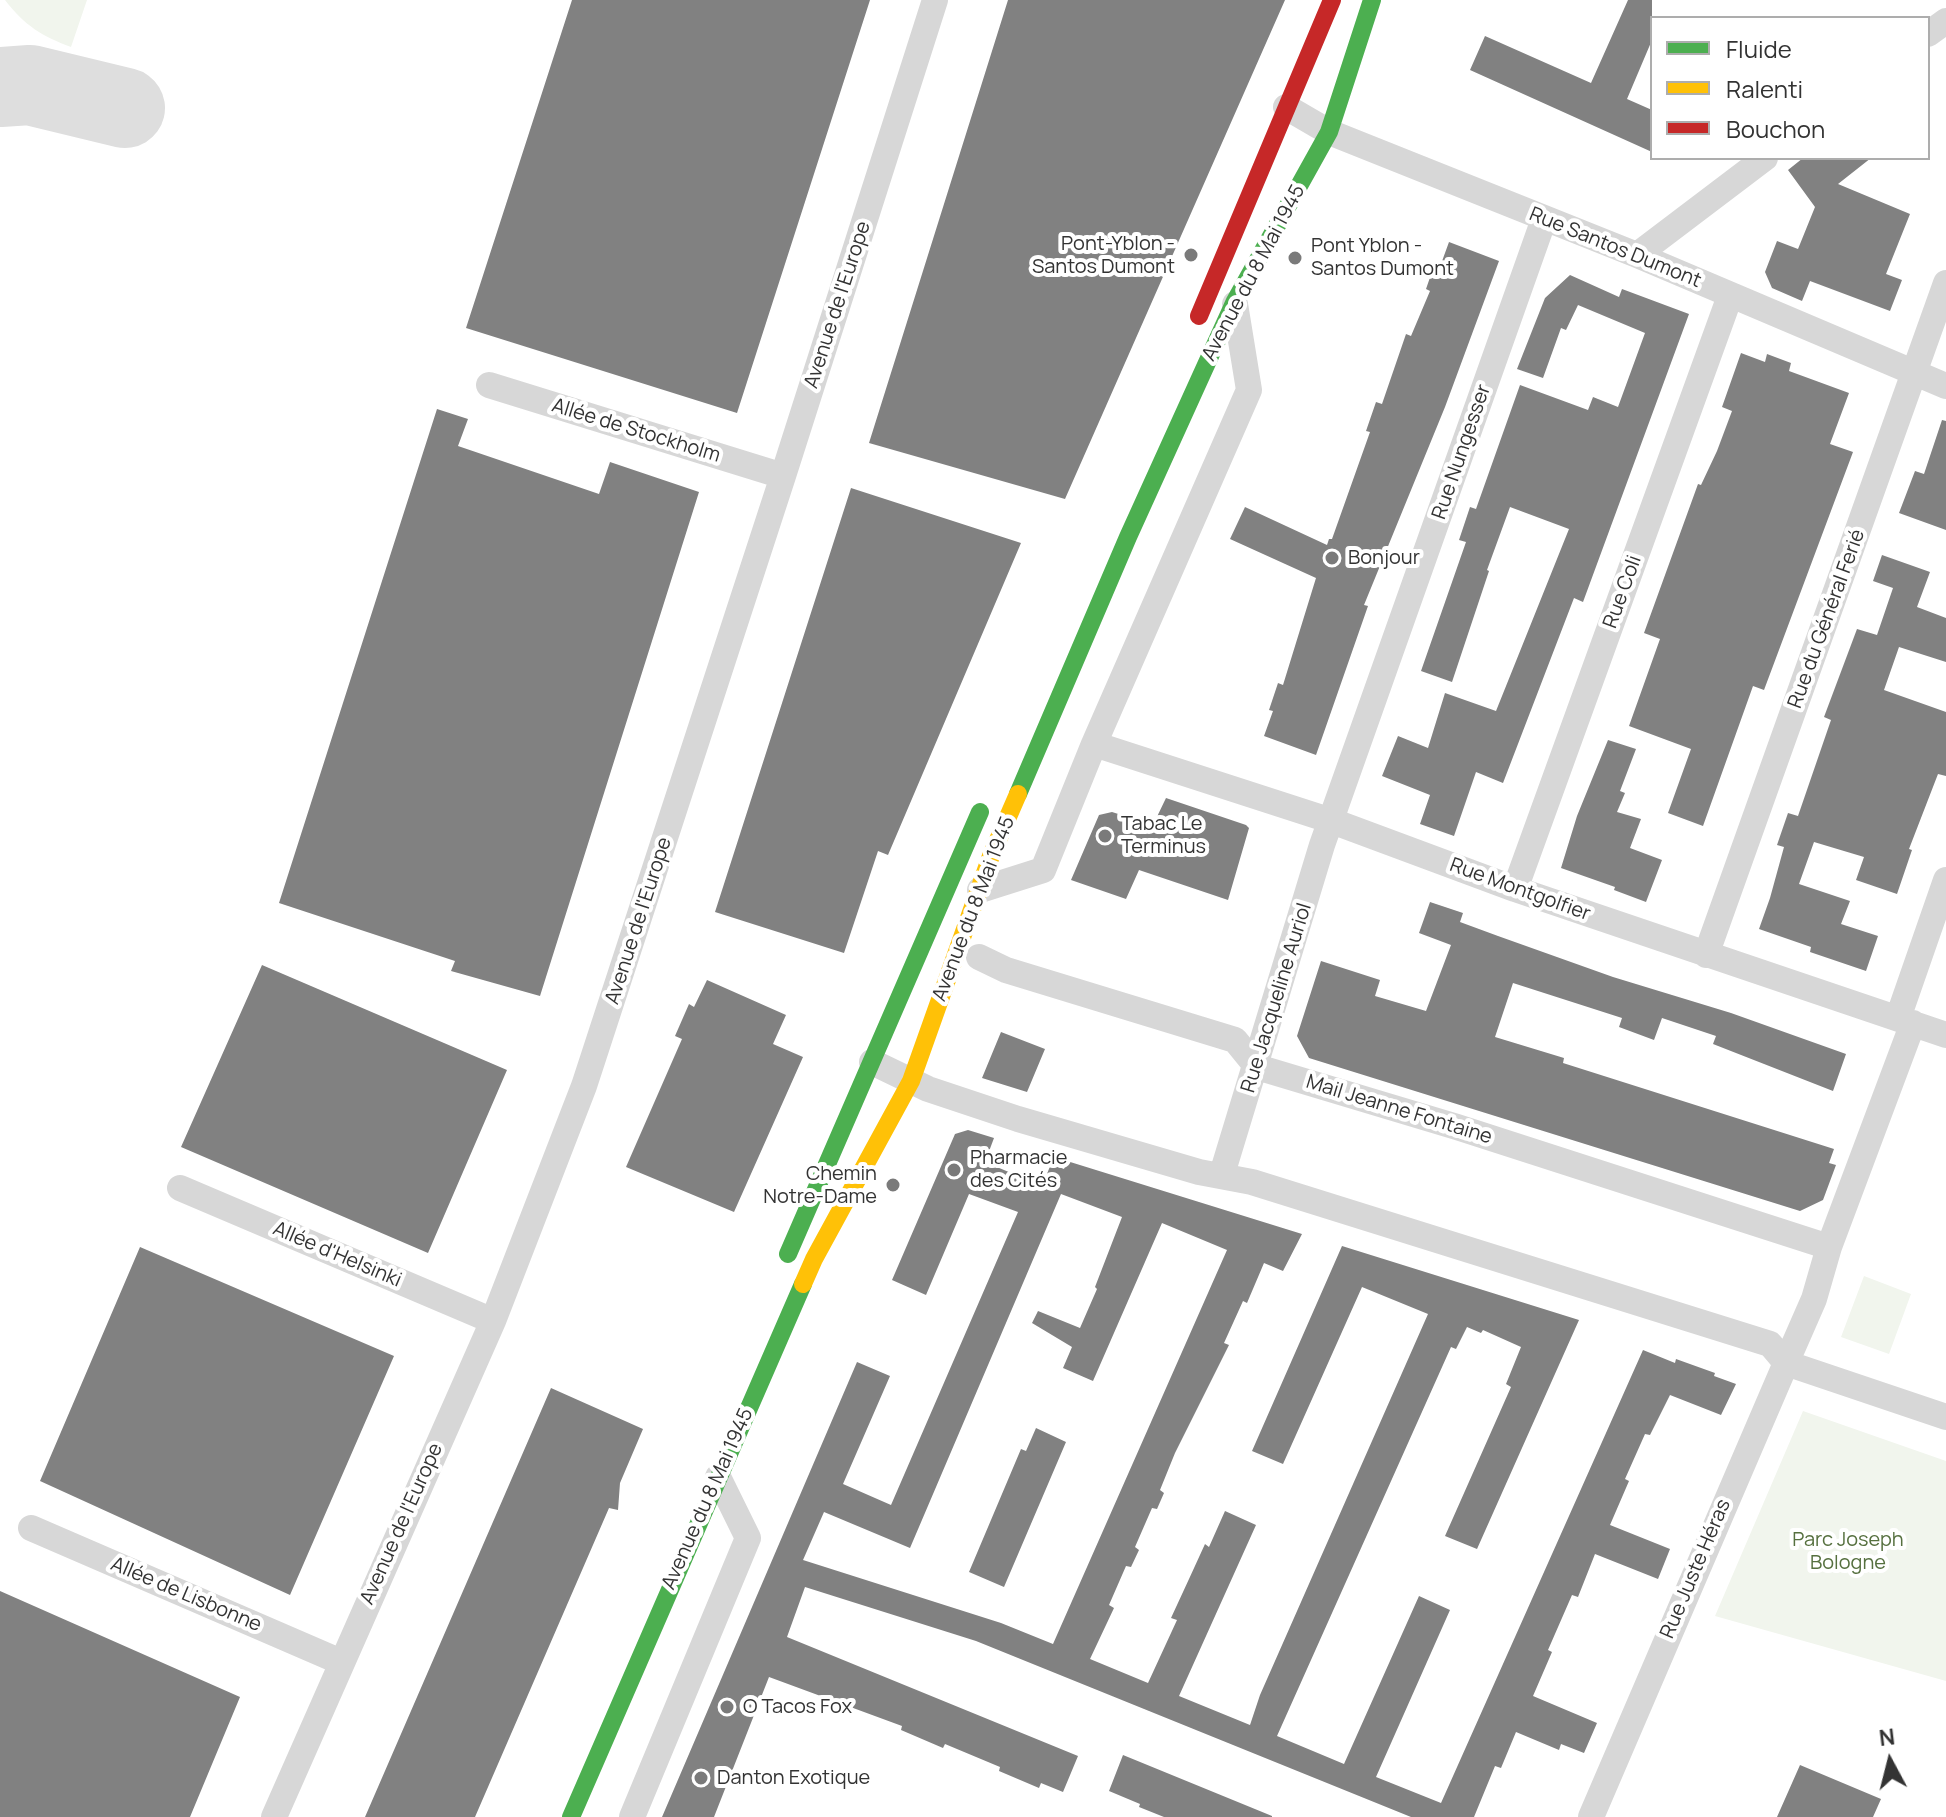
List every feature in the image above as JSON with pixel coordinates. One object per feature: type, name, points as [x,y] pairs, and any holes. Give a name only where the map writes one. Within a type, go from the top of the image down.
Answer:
[{"type":"main road","name":"Avenue du 8 Mai 1945","points":[[1192,330],[1332,0]]},
{"type":"main road","name":"Avenue du 8 Mai 1945","points":[[571,1817],[814,1259],[920,1085],[991,856],[1128,537],[1235,301],[1329,132],[1372,0]]},
{"type":"main road","name":"Avenue du 8 Mai 1945","points":[[781,1270],[987,794]]},
{"type":"street","name":"Avenue de l'Europe","points":[[274,1817],[493,1321],[593,1061],[935,0]]},
{"type":"street","name":"Rue Santos Dumont","points":[[1286,107],[1329,132],[1637,255],[1946,386]]},
{"type":"street","points":[[1637,255],[1762,160]]},
{"type":"street","name":"Rue Nungesser","points":[[1332,821],[1544,219]]},
{"type":"street","name":"Rue du Général Ferié","points":[[1706,955],[1946,283]]},
{"type":"street","name":"Rue Coli","points":[[1515,889],[1730,296]]},
{"type":"street","points":[[980,890],[1043,870],[1094,744],[1249,390],[1235,301]]},
{"type":"street","name":"Allée de Stockholm","points":[[489,385],[783,476]]},
{"type":"street","name":"Rue Montgolfier","points":[[1094,744],[1332,821],[1515,889],[1946,1035]]},
{"type":"street","name":"Rue Jacqueline Auriol","points":[[1222,1174],[1322,845],[1332,821]]},
{"type":"street","name":"Rue Juste Héras","points":[[1591,1817],[1814,1299],[1906,1021],[1946,880]]},
{"type":"street","name":"Mail Jeanne Fontaine","points":[[979,957],[1006,970],[1235,1040],[1257,1067],[1457,1127],[1829,1247]]},
{"type":"street","points":[[872,1062],[920,1085],[1109,1146],[1199,1172],[1222,1174],[1751,1336],[1770,1344],[1786,1363],[1946,1417]]},
{"type":"street","name":"Allée d'Helsinki","points":[[180,1188],[493,1321]]},
{"type":"street","points":[[632,1817],[748,1538],[718,1477]]},
{"type":"street","name":"Allée de Lisbonne","points":[[31,1528],[341,1662]]},
{"type":"green space","points":[[5,0],[87,0],[71,47],[35,29]]},
{"type":"green space","points":[[1864,1276],[1911,1294],[1889,1354],[1841,1337]]},
{"type":"green space","name":"Parc Joseph Bologne","points":[[1803,1411],[1946,1461],[1946,1681],[1715,1616]]},
{"type":"building","points":[[572,0],[870,0],[737,413],[466,328]]},
{"type":"building","points":[[1008,0],[1285,0],[1065,499],[869,443]]},
{"type":"building","points":[[1628,0],[1652,0],[1650,45],[1627,99],[1650,109],[1650,151],[1470,70],[1485,36],[1591,83]]},
{"type":"building","points":[[1800,160],[1868,160],[1838,184],[1910,214],[1886,274],[1902,280],[1890,311],[1810,281],[1802,301],[1772,288],[1765,272],[1777,241],[1798,249],[1815,207],[1788,170]]},
{"type":"building","points":[[1449,242],[1499,261],[1445,407],[1364,605],[1368,606],[1316,755],[1264,736],[1273,711],[1269,710],[1278,683],[1283,685],[1316,578],[1230,539],[1245,507],[1327,545],[1332,539],[1370,432],[1366,431],[1376,402],[1382,404],[1406,334],[1411,336],[1430,291],[1426,289],[1435,263],[1441,264]]},
{"type":"building","points":[[1570,275],[1619,297],[1622,289],[1689,314],[1583,602],[1574,598],[1503,783],[1476,772],[1454,836],[1420,824],[1430,795],[1382,776],[1398,736],[1428,748],[1445,693],[1496,711],[1569,529],[1510,507],[1452,682],[1421,671],[1466,542],[1459,540],[1470,507],[1476,509],[1520,385],[1588,410],[1593,397],[1618,407],[1645,333],[1578,305],[1566,330],[1561,328],[1543,378],[1517,369],[1545,298]]},
{"type":"building","points":[[1741,353],[1765,362],[1767,354],[1791,363],[1789,371],[1849,393],[1830,444],[1853,452],[1764,690],[1753,686],[1703,826],[1668,813],[1691,749],[1629,726],[1660,639],[1644,633],[1698,484],[1701,485],[1717,451],[1732,411],[1722,407]]},
{"type":"building","points":[[437,409],[468,419],[458,446],[599,494],[610,462],[699,492],[540,996],[451,971],[455,961],[279,903]]},
{"type":"building","points":[[1942,420],[1946,421],[1946,530],[1899,513],[1915,471],[1924,474]]},
{"type":"building","points":[[851,488],[1021,543],[888,855],[878,851],[844,953],[715,912]]},
{"type":"building","points":[[1882,555],[1930,572],[1917,607],[1946,618],[1946,662],[1899,647],[1884,690],[1946,712],[1946,776],[1938,774],[1909,849],[1912,850],[1897,894],[1856,880],[1864,857],[1814,842],[1799,884],[1850,901],[1841,924],[1878,936],[1866,971],[1810,952],[1811,947],[1759,929],[1784,847],[1777,845],[1788,813],[1798,816],[1831,720],[1824,717],[1857,629],[1877,635],[1893,588],[1873,581]]},
{"type":"building","points":[[1608,740],[1636,749],[1620,791],[1625,793],[1617,812],[1641,819],[1630,848],[1662,860],[1646,902],[1614,890],[1615,887],[1561,868],[1577,816]]},
{"type":"building","points":[[1166,798],[1249,828],[1228,900],[1139,870],[1126,899],[1071,880],[1099,815],[1112,812],[1153,825]]},
{"type":"building","points":[[1430,902],[1463,913],[1460,922],[1498,936],[1846,1054],[1833,1091],[1713,1044],[1716,1036],[1662,1018],[1654,1040],[1619,1027],[1622,1018],[1513,983],[1495,1037],[1564,1058],[1563,1063],[1834,1149],[1829,1163],[1836,1165],[1823,1200],[1800,1211],[1309,1058],[1297,1036],[1321,961],[1380,980],[1375,996],[1426,1011],[1451,945],[1419,933]]},
{"type":"building","points":[[262,965],[507,1070],[428,1253],[181,1147]]},
{"type":"building","points":[[707,980],[786,1015],[773,1044],[803,1057],[734,1212],[626,1167],[682,1039],[675,1036],[689,1004],[694,1007]]},
{"type":"building","points":[[1001,1032],[1045,1049],[1027,1092],[982,1078]]},
{"type":"building","points":[[968,1130],[994,1138],[985,1162],[1042,1186],[1051,1164],[1064,1169],[1067,1161],[1302,1234],[1283,1271],[1264,1263],[1247,1303],[1243,1301],[1224,1343],[1229,1345],[1175,1453],[1160,1490],[1164,1493],[1157,1509],[1152,1508],[1135,1547],[1139,1550],[1131,1567],[1126,1566],[1109,1605],[1114,1608],[1090,1659],[1148,1683],[1177,1620],[1171,1618],[1205,1544],[1209,1547],[1225,1511],[1256,1525],[1179,1696],[1250,1725],[1260,1695],[1428,1314],[1362,1287],[1283,1464],[1252,1451],[1342,1246],[1579,1320],[1477,1549],[1445,1536],[1511,1387],[1506,1384],[1521,1347],[1483,1330],[1481,1333],[1467,1327],[1456,1349],[1451,1347],[1277,1736],[1344,1764],[1419,1596],[1450,1610],[1376,1777],[1441,1803],[1643,1350],[1675,1363],[1676,1359],[1715,1373],[1714,1376],[1736,1384],[1721,1415],[1670,1395],[1650,1435],[1645,1434],[1625,1479],[1629,1481],[1610,1525],[1670,1549],[1658,1579],[1595,1554],[1578,1597],[1572,1595],[1548,1650],[1552,1652],[1533,1696],[1597,1723],[1584,1753],[1561,1744],[1559,1750],[1516,1732],[1501,1768],[1495,1766],[1474,1817],[1411,1817],[976,1641],[805,1587],[787,1637],[1078,1756],[1063,1792],[1041,1783],[1039,1788],[999,1771],[1000,1767],[901,1730],[902,1726],[769,1677],[714,1817],[662,1817],[857,1362],[890,1376],[843,1484],[891,1505],[1018,1212],[969,1194],[926,1295],[892,1280],[955,1134]],"holes":[[[1061,1194],[1122,1217],[1080,1328],[1038,1311],[1032,1323],[1072,1347],[1063,1368],[1093,1381],[1162,1223],[1227,1250],[1053,1644],[1001,1623],[803,1560],[824,1512],[910,1548]]]},
{"type":"building","points":[[140,1247],[394,1356],[290,1595],[40,1481]]},
{"type":"building","points":[[551,1388],[643,1429],[620,1483],[618,1510],[609,1508],[475,1817],[365,1817]]},
{"type":"building","points":[[1036,1428],[1066,1442],[1004,1587],[969,1572],[1021,1449],[1026,1451]]},
{"type":"building","points":[[0,1591],[240,1697],[190,1817],[0,1817]]},
{"type":"building","points":[[1123,1755],[1272,1817],[1164,1817],[1139,1807],[1140,1804],[1109,1791]]},
{"type":"building","points":[[1800,1765],[1881,1799],[1873,1817],[1777,1817]]},
{"type":"taxiway","points":[[0,87],[30,85],[125,108]]},
{"type":"traffic: fast","points":[[1018,794],[1128,537],[1235,301],[1329,132],[1372,0]]},
{"type":"traffic: fast","points":[[788,1254],[980,812]]},
{"type":"traffic: fast","points":[[571,1817],[803,1284]]},
{"type":"traffic: slow","points":[[803,1284],[911,1081],[991,856],[1018,794]]},
{"type":"traffic: jam","points":[[1199,316],[1332,0]]},
{"type":"place","name":"Pont-Yblon - Santos Dumont","points":[[1191,255]]},
{"type":"place","name":"Pont Yblon - Santos Dumont","points":[[1295,258]]},
{"type":"place","name":"Bonjour","points":[[1332,558]]},
{"type":"place","name":"Tabac Le Terminus","points":[[1105,836]]},
{"type":"place","name":"Pharmacie des Cités","points":[[954,1170]]},
{"type":"place","name":"Chemin Notre-Dame","points":[[893,1185]]},
{"type":"place","name":"O Tacos Fox","points":[[727,1707]]},
{"type":"place","name":"Danton Exotique","points":[[701,1778]]}]
